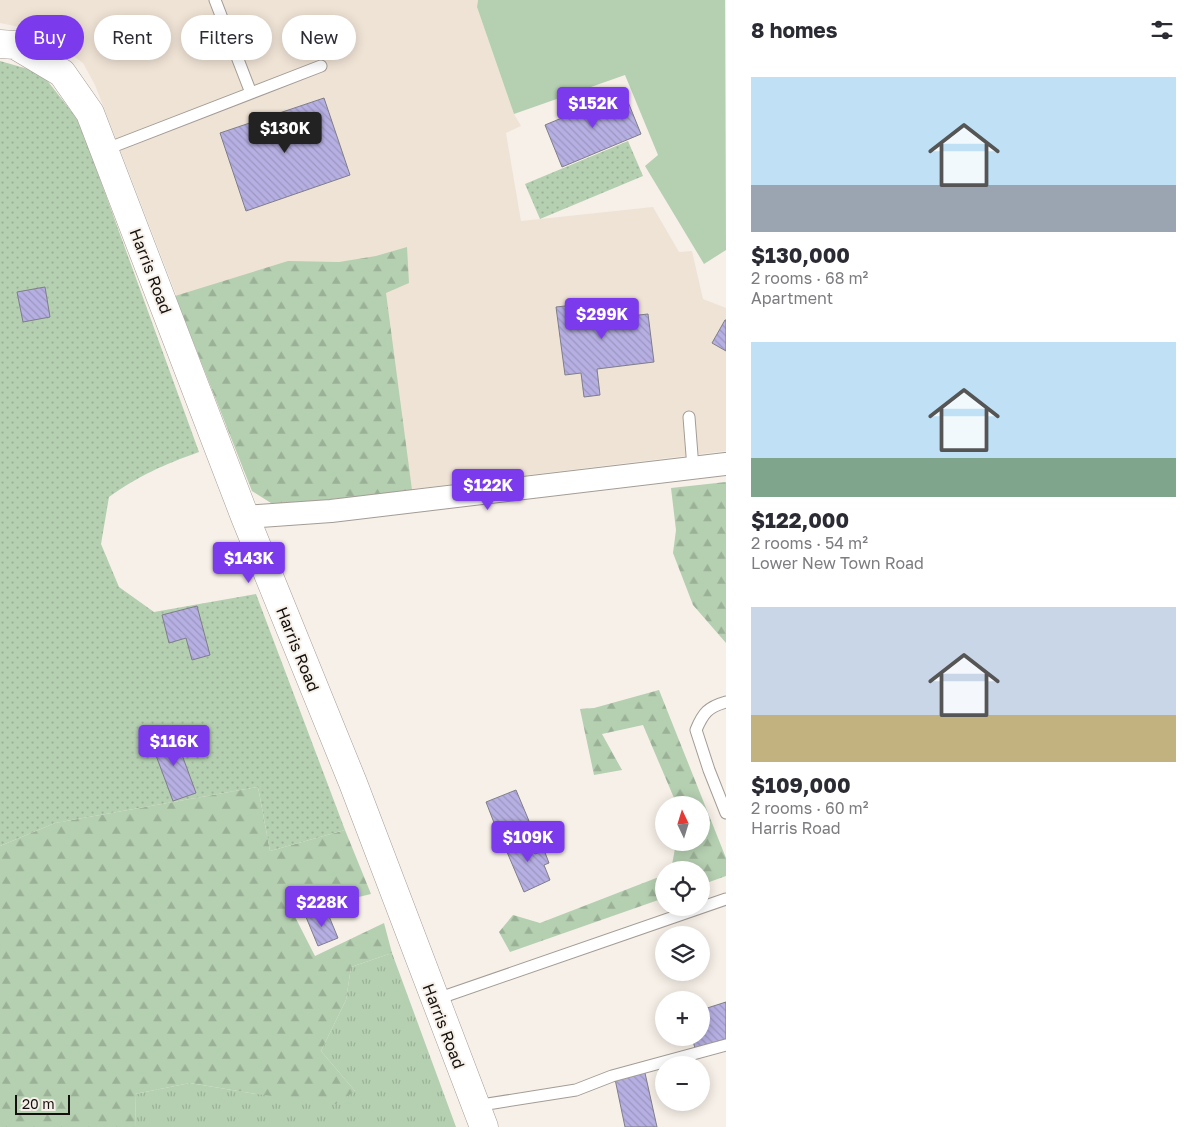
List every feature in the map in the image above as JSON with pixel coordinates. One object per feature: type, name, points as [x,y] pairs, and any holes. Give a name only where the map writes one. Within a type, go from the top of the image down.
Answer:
[{"type":"street","name":"Harris Road","points":[[0,44],[15,45],[62,73],[90,113],[245,517],[353,783],[479,1116]]},
{"type":"street","points":[[245,517],[331,511],[726,464]]},
{"type":"lane","points":[[215,0],[251,93]]},
{"type":"lane","points":[[104,150],[321,66]]},
{"type":"lane","points":[[688,417],[693,468]]},
{"type":"lane","points":[[726,702],[715,705],[702,715],[696,730],[726,813]]},
{"type":"lane","points":[[434,1000],[725,902]]},
{"type":"lane","points":[[479,1116],[576,1090],[612,1076],[726,1045]]},
{"type":"shaded area","points":[[0,0],[478,0],[477,7],[514,114],[521,126],[506,133],[521,221],[653,207],[679,252],[692,251],[703,299],[726,308],[726,451],[298,503],[271,503],[252,491],[95,85],[83,63],[79,60],[84,60],[84,15],[15,15],[15,26],[0,23]]},
{"type":"green space","points":[[478,0],[725,0],[726,250],[704,264],[645,166],[658,155],[625,75],[514,114],[477,7]]},
{"type":"green space","points":[[0,61],[28,69],[46,79],[79,121],[199,452],[152,471],[109,497],[101,544],[119,587],[154,612],[256,594],[345,830],[270,851],[258,787],[55,823],[0,846]]},
{"type":"green space","points":[[628,141],[643,176],[540,219],[525,184]]},
{"type":"green space","points":[[407,247],[409,283],[386,293],[412,490],[298,503],[271,503],[252,491],[175,296],[288,261],[339,262],[376,256]]},
{"type":"green space","points":[[726,482],[726,643],[693,605],[673,553],[676,530],[671,488]]},
{"type":"green space","points":[[659,690],[701,796],[673,796],[643,725],[602,734],[622,770],[594,775],[580,709],[594,708]]},
{"type":"green space","points":[[258,787],[270,851],[345,830],[371,894],[293,913],[315,956],[384,923],[392,953],[351,967],[346,1000],[321,1051],[355,1091],[336,1104],[190,1083],[135,1094],[136,1127],[0,1127],[0,846],[55,823]]},
{"type":"green space","points":[[710,818],[726,858],[726,876],[710,882],[710,861],[673,861],[675,851],[710,851]]},
{"type":"green space","points":[[655,878],[655,901],[510,952],[499,932],[513,915],[540,923]]},
{"type":"green space","points":[[392,953],[456,1127],[136,1127],[135,1094],[190,1083],[256,1094],[355,1091],[321,1051],[346,1000],[351,967]]},
{"type":"building","points":[[624,92],[641,134],[562,167],[545,125]]},
{"type":"building","points":[[324,98],[350,175],[246,211],[220,133]]},
{"type":"building","points":[[45,287],[50,317],[23,322],[17,292]]},
{"type":"building","points":[[628,299],[630,316],[648,314],[654,362],[597,369],[600,395],[584,397],[581,373],[565,375],[556,307]]},
{"type":"building","points":[[726,320],[726,351],[712,343]]},
{"type":"building","points":[[197,606],[210,655],[192,660],[186,638],[169,643],[162,615]]},
{"type":"building","points":[[174,733],[196,793],[173,801],[151,742]]},
{"type":"building","points":[[516,790],[529,821],[498,833],[486,802]]},
{"type":"building","points":[[527,835],[535,854],[544,850],[549,863],[544,865],[550,880],[524,892],[504,845]]},
{"type":"building","points":[[326,909],[338,938],[318,946],[306,917]]},
{"type":"building","points":[[726,1002],[726,1039],[710,1044],[710,1007]]},
{"type":"building","points":[[645,1073],[657,1127],[625,1127],[615,1079]]}]
